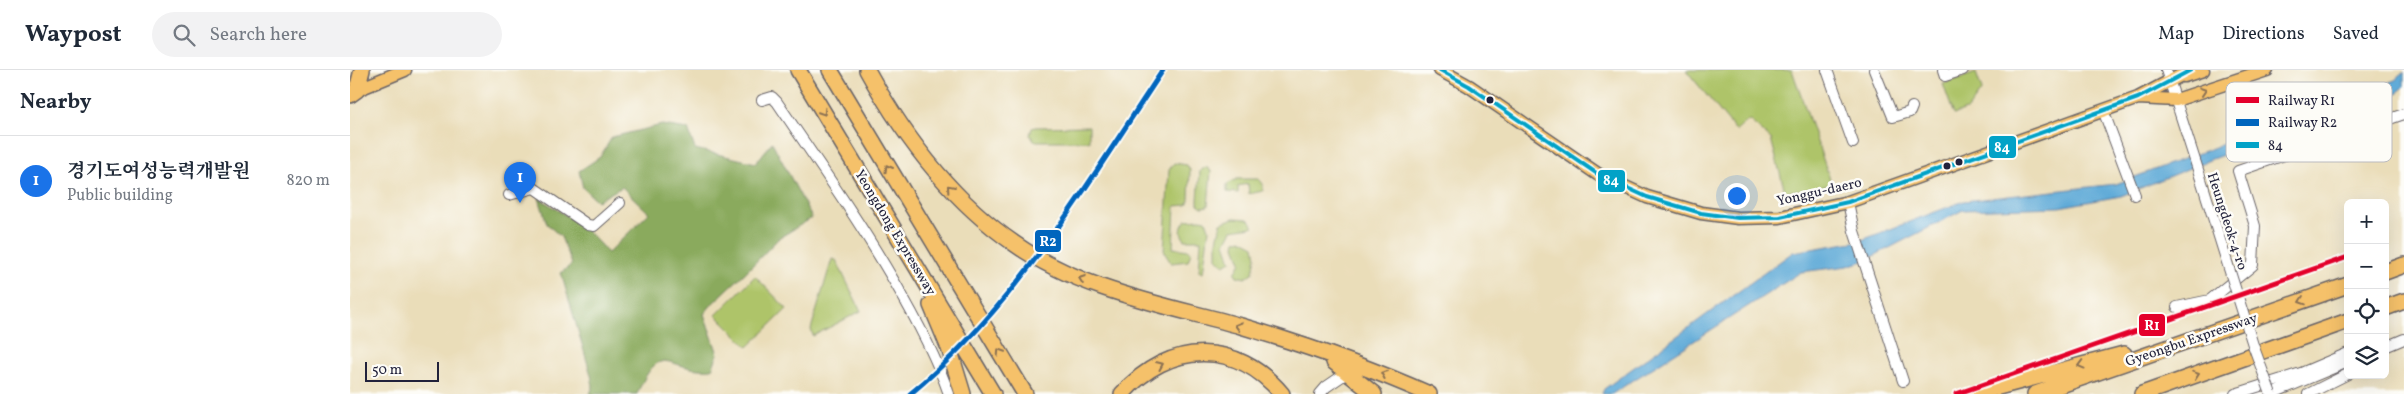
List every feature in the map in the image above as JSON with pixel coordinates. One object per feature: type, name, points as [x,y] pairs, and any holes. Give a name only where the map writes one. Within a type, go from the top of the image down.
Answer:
[{"type":"highway","points":[[352,93],[362,70]]},
{"type":"highway","name":"Yeongdong Expressway","points":[[798,70],[906,246],[993,394]]},
{"type":"highway","name":"Yeongdong Expressway","points":[[830,70],[1025,394]]},
{"type":"highway","points":[[867,70],[909,136],[931,166],[957,196],[1015,244],[1071,275],[1104,287],[1285,339],[1379,372],[1429,394]]},
{"type":"highway","points":[[906,246],[950,348],[963,394]]},
{"type":"highway","points":[[2389,271],[2404,265]]},
{"type":"highway","name":"Gyeongbu Expressway","points":[[2035,394],[2344,286]]},
{"type":"highway","points":[[2389,307],[2404,301]]},
{"type":"highway","points":[[2142,394],[2344,322]]},
{"type":"highway","points":[[1972,394],[2230,326]]},
{"type":"highway","points":[[1285,339],[1313,350],[1348,372],[1374,394]]},
{"type":"highway","points":[[1122,394],[1138,378],[1161,364],[1186,356],[1212,353],[1224,355],[1254,367],[1282,394]]},
{"type":"main road","points":[[352,93],[404,70]]},
{"type":"main road","name":"Yonggu-daero","points":[[1440,70],[1469,86],[1599,175],[1647,197],[1701,212],[1738,218],[1780,217],[1848,202],[2138,98],[2168,75],[2191,70]]},
{"type":"main road","name":"Yonggu-daero","points":[[2168,75],[2203,70]]},
{"type":"main road","name":"Yonggu-daero","points":[[2231,82],[2267,70]]},
{"type":"main road","name":"Yonggu-daero","points":[[2138,98],[2176,100],[2226,84]]},
{"type":"street","points":[[1828,70],[1853,143]]},
{"type":"street","points":[[1874,70],[1893,117],[1910,112],[1912,107]]},
{"type":"street","points":[[1943,70],[1945,76],[1963,70]]},
{"type":"street","name":"Heungdeok-4-ro","points":[[2168,75],[2253,346],[2271,394]]},
{"type":"street","points":[[762,100],[772,97],[777,102],[849,208],[916,320],[949,394]]},
{"type":"street","points":[[2103,110],[2128,172],[2135,195]]},
{"type":"street","points":[[2392,118],[2404,114]]},
{"type":"street","points":[[2177,307],[2210,300],[2253,265],[2255,226],[2238,172],[2267,162]]},
{"type":"street","points":[[510,195],[534,188],[588,225],[594,226],[620,203]]},
{"type":"street","points":[[1848,202],[1854,232],[1903,381]]},
{"type":"street","points":[[2236,394],[2301,373],[2344,355]]},
{"type":"street","points":[[2271,394],[2344,363]]},
{"type":"street","points":[[1320,394],[1326,387],[1348,372]]},
{"type":"street","points":[[2308,394],[2344,376]]},
{"type":"green space","points":[[1686,70],[1792,70],[1832,185],[1785,192],[1771,139],[1749,120],[1736,131]]},
{"type":"green space","points":[[1976,73],[1982,90],[1968,109],[1954,115],[1943,84]]},
{"type":"green space","points":[[662,125],[688,129],[695,149],[756,163],[772,142],[812,218],[779,238],[704,314],[718,354],[712,369],[697,369],[660,362],[653,367],[637,394],[590,394],[593,386],[591,375],[561,273],[572,264],[561,237],[547,224],[539,198],[584,227],[608,253],[649,213],[622,187],[597,201],[583,188],[579,171],[600,157],[612,137]]},
{"type":"green space","points":[[1089,126],[1089,141],[1035,141],[1030,135],[1032,128],[1035,127]]},
{"type":"green space","points":[[1174,163],[1187,165],[1190,170],[1189,200],[1187,205],[1175,206],[1173,248],[1189,250],[1191,253],[1188,261],[1171,263],[1164,252],[1169,170]]},
{"type":"green space","points":[[1206,167],[1211,171],[1208,206],[1202,207],[1198,204],[1200,171]]},
{"type":"green space","points":[[1237,179],[1259,179],[1263,184],[1263,191],[1249,194],[1248,184],[1238,186],[1238,193],[1227,192],[1227,184]]},
{"type":"green space","points":[[1234,218],[1248,219],[1253,224],[1252,227],[1232,230],[1225,243],[1231,261],[1224,265],[1217,259],[1217,241],[1221,223]]},
{"type":"green space","points":[[1186,220],[1206,220],[1209,229],[1203,273],[1199,271],[1201,240],[1185,240],[1181,232]]},
{"type":"green space","points":[[1241,239],[1254,246],[1256,257],[1253,273],[1245,278],[1237,276],[1235,273],[1241,262],[1235,246],[1236,241]]},
{"type":"green space","points":[[832,259],[836,260],[861,311],[813,336],[811,329]]},
{"type":"green space","points":[[755,276],[787,309],[748,347],[716,315]]},
{"type":"water","points":[[2404,72],[2404,87],[2392,95],[2392,82],[2390,82]]},
{"type":"water","points":[[2226,143],[2226,154],[2121,196],[2059,207],[1963,210],[1866,260],[1848,266],[1801,272],[1612,394],[1602,394],[1604,389],[1793,252],[1859,241],[1964,201],[2116,184]]},
{"type":"rail line","name":"R2","points":[[910,394],[948,360],[983,323],[1016,283],[1078,199],[1163,70]]},
{"type":"rail line","name":"R1","points":[[1956,394],[2344,258]]},
{"type":"transit line","name":"84","points":[[1440,70],[1469,86],[1599,175],[1647,197],[1701,213],[1738,218],[1780,217],[1848,202],[2138,98],[2191,70]]},
{"type":"place","name":"경기도여성능력개발원","points":[[520,203]]}]
